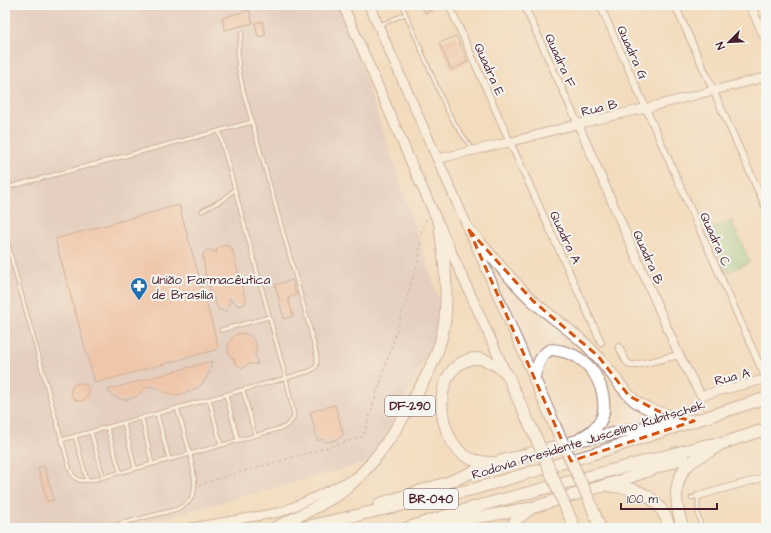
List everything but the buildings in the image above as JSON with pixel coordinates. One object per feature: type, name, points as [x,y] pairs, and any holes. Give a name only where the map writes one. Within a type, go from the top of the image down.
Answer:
[{"type":"highway","name":"DF-290","points":[[274,528],[338,494],[360,475],[381,451],[402,421],[435,359],[442,335],[445,318],[446,273],[440,228]]},
{"type":"highway","points":[[469,230],[533,301],[598,356],[607,366],[620,387],[629,396],[643,406],[666,415],[696,420]]},
{"type":"highway","points":[[579,440],[597,426],[602,419],[604,406],[600,384],[592,369],[584,361],[570,353],[551,350],[539,360],[534,378],[590,502],[600,528]]},
{"type":"highway","points":[[494,463],[474,460],[467,457],[455,446],[447,432],[442,418],[443,396],[446,379],[458,364],[466,360],[474,358],[483,359],[490,362],[506,374]]},
{"type":"highway","name":"DF-290","points":[[506,374],[533,431],[575,528]]},
{"type":"highway","name":"Rodovia Presidente Juscelino Kubitschek","points":[[300,528],[474,489],[599,452],[766,398]]},
{"type":"highway","points":[[359,515],[374,505],[449,482],[494,463],[579,440],[670,423],[696,420]]},
{"type":"highway","name":"BR-040","points":[[407,528],[464,510],[706,445],[723,443],[766,429]]},
{"type":"highway","points":[[418,528],[531,508],[604,486],[723,443]]},
{"type":"highway","points":[[683,528],[678,515],[677,503],[677,491],[681,476],[690,463],[723,443]]},
{"type":"highway","points":[[604,486],[629,488],[644,493],[660,506],[665,514],[670,528]]},
{"type":"highway","points":[[511,528],[516,520],[531,508]]},
{"type":"main road","name":"DF-290","points":[[343,5],[440,228],[506,374]]},
{"type":"main road","points":[[369,5],[534,378]]},
{"type":"street","name":"Quadra E","points":[[449,5],[510,142]]},
{"type":"street","name":"Quadra F","points":[[524,5],[578,124]]},
{"type":"street","name":"Quadra G","points":[[600,5],[646,108]]},
{"type":"street","points":[[675,5],[766,208]]},
{"type":"street","points":[[750,5],[766,40]]},
{"type":"street","name":"Rua B","points":[[437,159],[766,77]]},
{"type":"street","name":"Quadra C","points":[[646,108],[766,379]]},
{"type":"street","name":"Quadra B","points":[[578,124],[679,354],[699,392],[703,395]]},
{"type":"street","name":"Quadra A","points":[[510,142],[601,342]]},
{"type":"street","points":[[619,347],[626,361],[630,365],[636,365],[679,354]]},
{"type":"street","name":"Rua A","points":[[703,395],[766,379]]},
{"type":"street","points":[[189,528],[281,512],[302,504],[360,475]]},
{"type":"street","points":[[694,497],[766,477]]},
{"type":"lane","points":[[402,5],[447,110],[473,151]]},
{"type":"lane","points":[[378,26],[406,14]]},
{"type":"lane","points":[[61,440],[310,371],[315,368],[317,364],[317,357],[308,321],[252,122],[239,70],[238,50],[242,33]]},
{"type":"lane","points":[[5,188],[252,122]]},
{"type":"lane","points":[[5,235],[61,440],[70,470],[73,477],[78,481],[103,477],[285,427],[293,419],[294,415],[286,378],[219,130]]},
{"type":"lane","points":[[202,211],[224,199],[235,189]]},
{"type":"lane","points":[[221,330],[269,317]]},
{"type":"lane","points":[[243,390],[255,435]]},
{"type":"lane","points":[[226,395],[238,440]]},
{"type":"lane","points":[[209,399],[221,445]]},
{"type":"lane","points":[[104,528],[174,510],[190,501],[195,488],[194,478],[190,454],[177,408]]},
{"type":"lane","points":[[157,414],[169,459]]},
{"type":"lane","points":[[142,418],[152,464]]},
{"type":"lane","points":[[124,423],[136,468]]},
{"type":"lane","points":[[107,427],[120,472]]},
{"type":"lane","points":[[91,432],[103,477]]},
{"type":"lane","points":[[75,436],[87,480]]},
{"type":"lane","points":[[694,497],[702,528]]},
{"type":"path","points":[[195,488],[206,482],[363,437],[418,262],[422,230],[431,207]]},
{"type":"path","points":[[696,420],[703,395]]},
{"type":"highlighted area","points":[[469,230],[533,301],[598,356],[629,396],[666,415],[694,421],[571,461]]},
{"type":"shaded area","points":[[5,5],[341,5],[445,318],[373,461],[127,528],[5,528]]},
{"type":"green space","points":[[731,220],[750,262],[726,273],[707,230]]},
{"type":"place","name":"União Farmacêutica de Brasília","points":[[139,301]]}]
